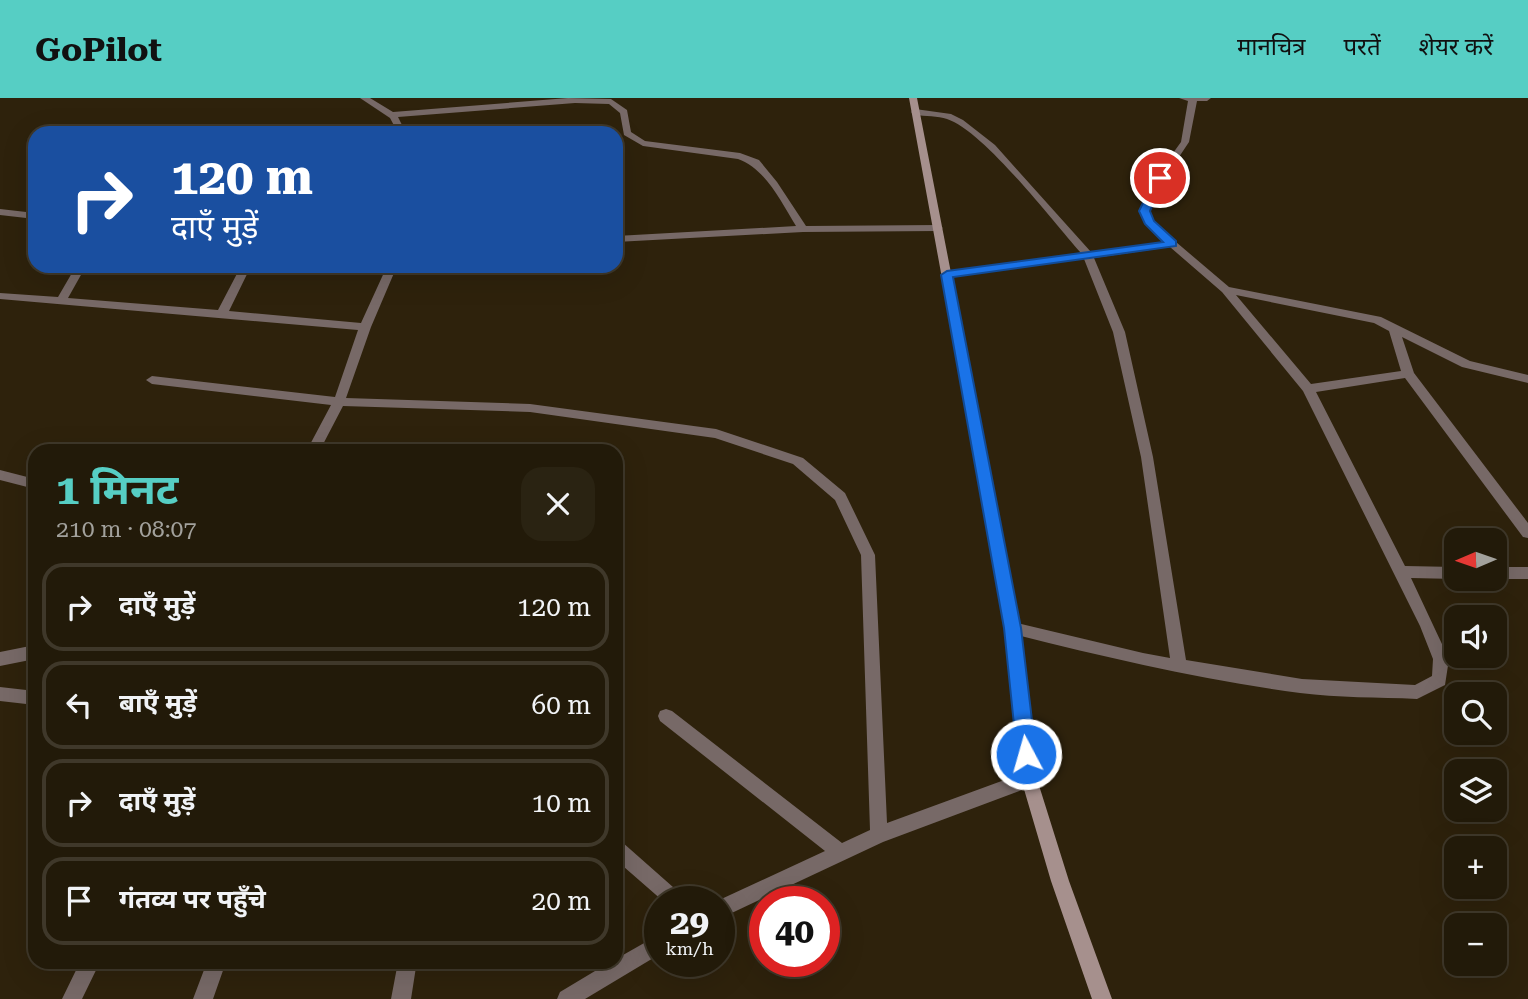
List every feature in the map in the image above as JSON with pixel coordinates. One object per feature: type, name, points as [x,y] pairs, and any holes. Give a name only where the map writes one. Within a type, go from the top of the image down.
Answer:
[{"type":"street","points":[[364,98],[393,115],[401,126]]},
{"type":"street","points":[[1183,98],[1207,98]]},
{"type":"street","points":[[393,115],[575,99],[611,103],[624,111],[627,133],[643,143],[740,156],[756,162],[774,184],[803,229]]},
{"type":"street","points":[[1013,628],[1143,660],[1302,686],[1417,692],[1439,680],[1441,659],[1401,572],[1308,389],[1226,290],[1149,222],[1144,211],[1160,178],[1185,142],[1193,99]]},
{"type":"street","points":[[1102,999],[1060,881],[1029,779],[1013,628],[914,105],[960,122],[992,147],[1088,255],[1119,332],[1147,457],[1179,666]]},
{"type":"street","points":[[0,212],[28,215]]},
{"type":"street","points":[[623,239],[803,229],[938,228]]},
{"type":"street","points":[[947,275],[1172,244]]},
{"type":"street","points":[[62,300],[77,273]]},
{"type":"street","points":[[222,314],[242,273]]},
{"type":"street","points":[[316,444],[339,402],[365,327],[389,273]]},
{"type":"street","points":[[1226,290],[1377,320],[1466,364],[1528,379]]},
{"type":"street","points":[[0,296],[365,327]]},
{"type":"street","points":[[1394,328],[1408,374],[1528,533]]},
{"type":"street","points":[[1308,389],[1408,374]]},
{"type":"street","points":[[152,380],[339,402],[530,408],[716,434],[798,461],[840,497],[868,555],[879,835]]},
{"type":"street","points":[[0,475],[28,482]]},
{"type":"street","points":[[1401,572],[1444,573]]},
{"type":"street","points":[[1507,573],[1528,573]]},
{"type":"street","points":[[0,659],[28,654]]},
{"type":"street","points":[[0,694],[28,697]]},
{"type":"street","points":[[666,716],[841,853]]},
{"type":"street","points":[[735,903],[879,835],[1029,779]]},
{"type":"street","points":[[623,854],[659,886]]},
{"type":"street","points":[[623,965],[644,953]]},
{"type":"street","points":[[72,999],[87,969]]},
{"type":"street","points":[[203,999],[214,969]]},
{"type":"street","points":[[401,999],[406,969]]},
{"type":"street","points":[[567,999],[617,969]]},
{"type":"route","points":[[1026,754],[1013,628],[947,275],[1172,244],[1149,222],[1144,211],[1160,178]]}]
